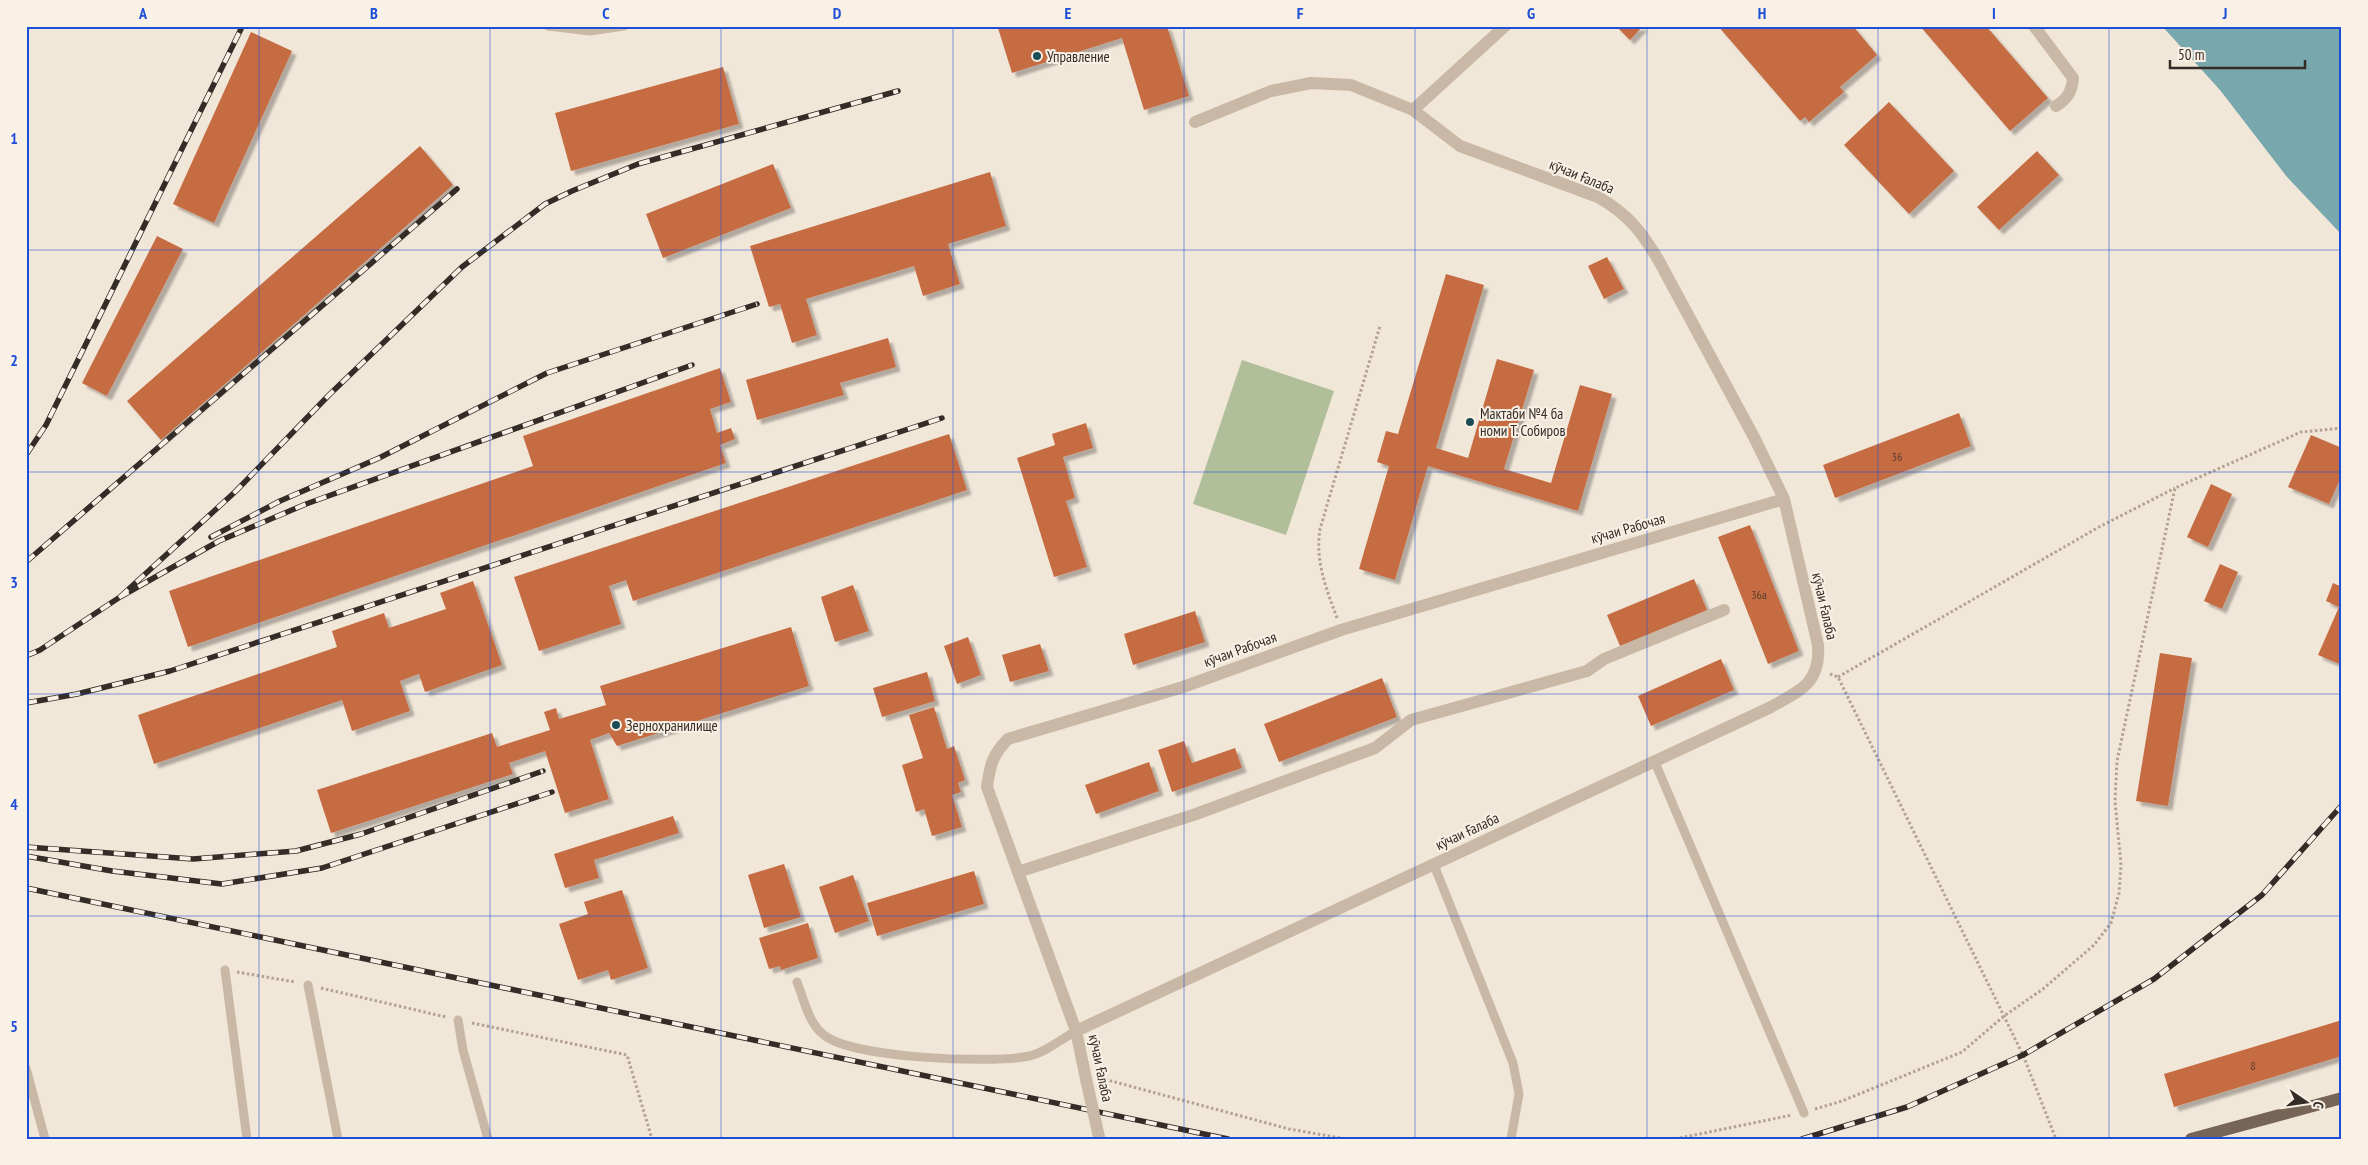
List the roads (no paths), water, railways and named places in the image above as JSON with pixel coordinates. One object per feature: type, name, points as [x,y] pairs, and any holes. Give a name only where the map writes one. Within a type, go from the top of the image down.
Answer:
[{"type":"main road","points":[[2191,1139],[2342,1098]]},
{"type":"street","points":[[1413,110],[1505,26]]},
{"type":"street","points":[[2034,26],[2073,78],[2065,101],[2056,106]]},
{"type":"street","name":"кӯчаи Ғалаба","points":[[1099,1138],[1076,1031],[1769,708],[1801,690],[1812,679],[1819,661],[1818,645],[1784,499],[1755,439],[1642,233],[1618,209],[1598,197],[1460,146],[1413,110],[1351,85],[1311,83],[1271,91],[1195,122]]},
{"type":"street","name":"кӯчаи Рабочая","points":[[1076,1031],[987,787],[996,751],[1008,740],[1183,687],[1341,630],[1784,499]]},
{"type":"street","points":[[1018,872],[1196,814],[1375,748],[1411,720],[1587,671],[1604,659],[1724,610]]},
{"type":"lane","points":[[548,26],[590,31],[624,26]]},
{"type":"lane","points":[[1654,760],[1804,1113]]},
{"type":"lane","points":[[1434,865],[1513,1063],[1519,1094],[1511,1139]]},
{"type":"lane","points":[[224,970],[247,1139]]},
{"type":"lane","points":[[797,982],[816,1029],[840,1045],[896,1054],[980,1061],[1031,1056],[1076,1031]]},
{"type":"lane","points":[[308,985],[338,1139]]},
{"type":"lane","points":[[458,1020],[464,1050],[488,1139]]},
{"type":"lane","points":[[26,1068],[44,1139]]},
{"type":"water","points":[[2162,26],[2342,26],[2342,235],[2287,177],[2220,90]]},
{"type":"railway","points":[[26,455],[46,425],[241,29]]},
{"type":"railway","points":[[120,597],[236,491],[329,395],[462,267],[545,204],[638,164],[898,91]]},
{"type":"railway","points":[[26,562],[457,189]]},
{"type":"railway","points":[[211,537],[280,501],[379,458],[547,373],[757,304]]},
{"type":"railway","points":[[26,656],[40,650],[120,597],[219,541],[306,504],[692,365]]},
{"type":"railway","points":[[26,703],[77,694],[170,671],[942,418]]},
{"type":"railway","points":[[26,847],[193,859],[296,851],[361,834],[543,771]]},
{"type":"railway","points":[[26,856],[112,871],[222,884],[322,868],[552,792]]},
{"type":"railway","points":[[1802,1139],[1907,1107],[2023,1055],[2154,979],[2262,895],[2342,805]]},
{"type":"railway","points":[[26,888],[1228,1139]]},
{"type":"place","name":"Управление","points":[[1037,56]]},
{"type":"place","name":"Мактаби №4 ба номи Т. Собиров","points":[[1470,422]]},
{"type":"place","name":"Зернохранилище","points":[[616,725]]}]
